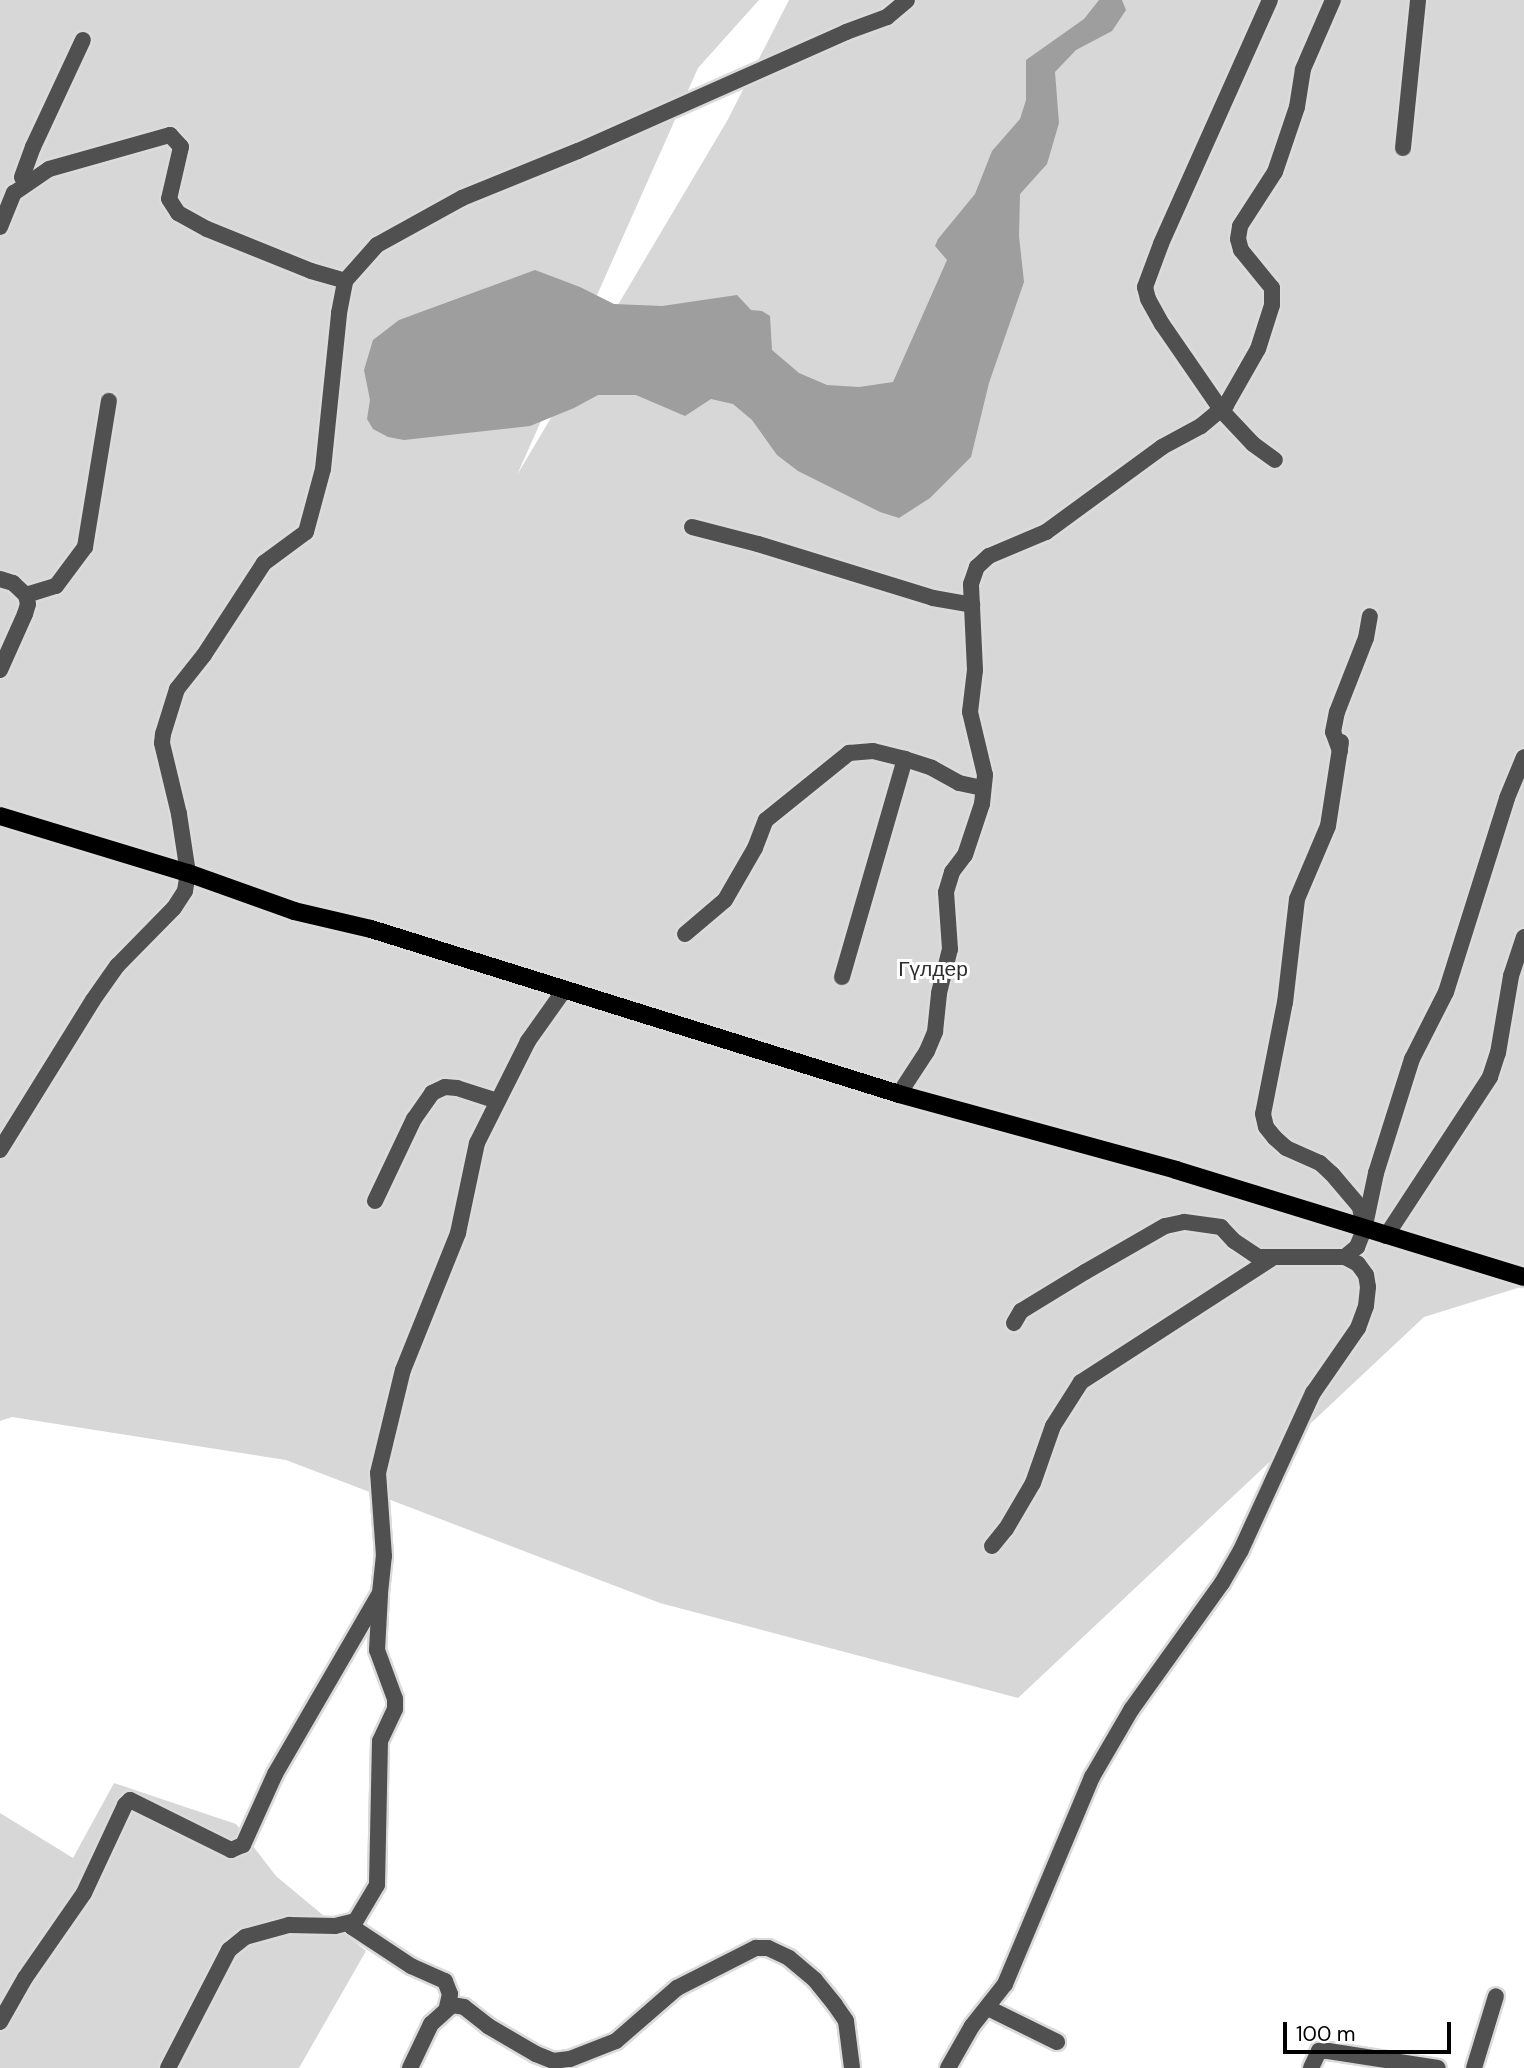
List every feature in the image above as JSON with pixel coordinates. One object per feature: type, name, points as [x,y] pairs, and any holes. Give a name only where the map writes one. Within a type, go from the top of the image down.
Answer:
[{"type":"main road","points":[[0,816],[188,873],[295,911],[371,929],[899,1094],[1176,1170],[1524,1277]]},
{"type":"street","points":[[0,1150],[117,966],[179,900],[188,873],[179,814],[162,743],[163,734],[177,689],[204,655],[264,563],[306,532],[323,469],[339,313],[345,281],[377,245],[462,198],[601,142],[846,32],[887,17],[907,0]]},
{"type":"street","points":[[1270,0],[1161,244],[1146,287],[1148,299],[1162,324],[1222,411],[1234,426],[1275,460]]},
{"type":"street","points":[[899,1094],[927,1051],[935,1032],[939,993],[950,949],[946,892],[952,872],[965,855],[974,832],[985,775],[970,712],[975,670],[971,584],[977,567],[989,556],[1046,532],[1162,447],[1222,411],[1258,349],[1272,305],[1272,288],[1241,250],[1238,239],[1240,226],[1275,172],[1297,107],[1303,69],[1333,0]]},
{"type":"street","points":[[1403,148],[1418,0]]},
{"type":"street","points":[[26,182],[22,177],[29,158],[83,40]]},
{"type":"street","points":[[0,227],[15,192],[26,182],[49,169],[170,135],[181,146],[169,199],[178,213],[207,229],[310,271],[345,281]]},
{"type":"street","points":[[26,595],[56,586],[85,547],[109,401]]},
{"type":"street","points":[[692,527],[758,544],[933,598],[972,605]]},
{"type":"street","points":[[0,579],[13,583],[26,595],[28,604],[0,670]]},
{"type":"street","points":[[1364,1230],[1360,1207],[1339,1181],[1320,1163],[1286,1148],[1266,1127],[1263,1114],[1285,1002],[1297,899],[1328,826],[1340,746],[1333,732],[1336,712],[1366,638],[1370,616]]},
{"type":"street","points":[[685,934],[725,900],[755,848],[766,820],[849,753],[873,751],[905,759],[932,768],[959,783],[982,788]]},
{"type":"street","points":[[1345,1257],[1357,1247],[1364,1230],[1376,1173],[1412,1059],[1446,992],[1507,798],[1524,757]]},
{"type":"street","points":[[842,977],[905,759]]},
{"type":"street","points":[[1386,1236],[1490,1077],[1505,1021],[1511,976],[1524,937]]},
{"type":"street","points":[[410,2068],[431,2024],[447,2007],[450,1994],[445,1981],[411,1966],[352,1927],[377,1885],[380,1741],[395,1709],[395,1699],[377,1650],[384,1556],[379,1473],[403,1370],[458,1233],[477,1143],[528,1041],[565,989]]},
{"type":"street","points":[[375,1201],[414,1119],[432,1093],[445,1087],[457,1088],[497,1101]]},
{"type":"street","points":[[948,2068],[972,2026],[1005,1984],[1092,1777],[1131,1710],[1222,1583],[1241,1550],[1313,1393],[1358,1328],[1366,1306],[1366,1275],[1357,1264],[1345,1257],[1270,1259],[1248,1252],[1221,1227],[1184,1222],[1165,1226],[1021,1311],[1014,1323]]},
{"type":"street","points":[[992,1546],[1006,1530],[1033,1483],[1053,1426],[1082,1382],[1270,1259]]},
{"type":"street","points":[[0,2022],[25,1978],[84,1893],[119,1817],[130,1800],[230,1850],[243,1845],[275,1774],[380,1593]]},
{"type":"street","points":[[168,2068],[229,1950],[245,1937],[289,1924],[335,1926],[355,1922]]},
{"type":"street","points":[[447,2007],[464,2007],[488,2026],[536,2054],[553,2061],[570,2059],[615,2041],[677,1987],[714,1971],[746,1950],[768,1948],[801,1967],[835,2005],[846,2021],[852,2068]]},
{"type":"street","points":[[1474,2068],[1496,1996]]},
{"type":"street","points":[[988,2008],[1057,2042]]},
{"type":"street","points":[[1311,2068],[1319,2051],[1438,2068]]},
{"type":"green space","name":"Гүлдер","points":[[0,0],[759,0],[698,68],[517,475],[727,121],[789,0],[1524,0],[1524,1286],[1424,1317],[1018,1698],[660,1603],[286,1460],[12,1417],[0,1421]]},
{"type":"green space","points":[[114,1783],[236,1824],[276,1876],[366,1951],[299,2068],[0,2068],[0,1813],[73,1858]]},
{"type":"shaded area","points":[[1099,0],[1122,0],[1126,10],[1112,31],[1076,50],[1055,72],[1059,123],[1047,164],[1020,194],[1019,236],[1024,282],[989,383],[971,457],[930,498],[899,518],[880,512],[798,471],[777,455],[752,420],[733,404],[711,399],[685,416],[636,395],[598,395],[530,426],[404,440],[388,437],[373,429],[367,419],[370,400],[364,370],[373,340],[399,320],[535,270],[580,287],[614,304],[662,306],[737,295],[751,310],[762,311],[770,316],[772,350],[799,373],[827,385],[859,387],[893,382],[947,260],[935,246],[938,239],[975,194],[992,151],[1020,119],[1026,100],[1026,60],[1084,19]]}]
